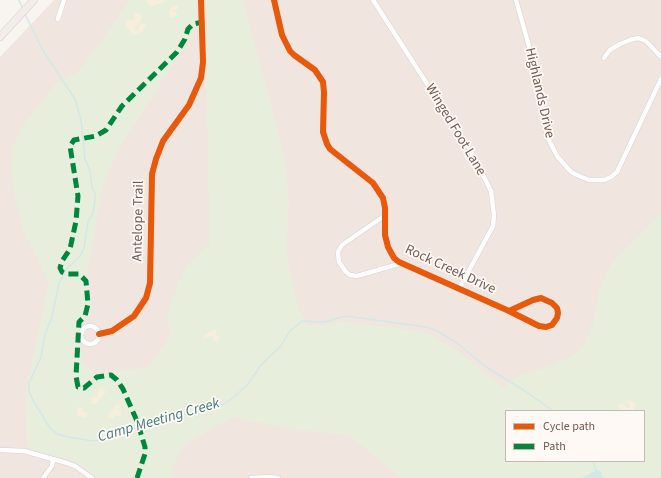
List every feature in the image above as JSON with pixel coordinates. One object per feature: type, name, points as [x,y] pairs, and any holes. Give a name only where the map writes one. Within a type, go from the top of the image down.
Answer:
[{"type":"main road","points":[[1,36],[32,2]]},
{"type":"street","points":[[58,19],[64,0]]},
{"type":"street","name":"Antelope Trail","points":[[99,334],[112,331],[134,316],[146,298],[150,283],[152,174],[163,141],[189,105],[201,78],[203,62],[201,0]]},
{"type":"street","name":"Rock Creek Drive","points":[[274,0],[282,35],[290,51],[315,70],[323,82],[323,132],[326,144],[330,149],[373,183],[383,198],[385,208],[384,235],[394,258],[535,324],[546,327],[552,325],[555,323],[558,313],[552,303],[541,298],[533,300],[510,311]]},
{"type":"street","name":"Winged Foot Lane","points":[[373,0],[473,154],[490,191],[494,215],[493,226],[459,289]]},
{"type":"street","name":"Highlands Drive","points":[[516,0],[536,71],[547,136],[557,156],[571,172],[589,180],[600,180],[611,177],[617,172],[661,79]]},
{"type":"street","points":[[604,58],[610,50],[620,44],[638,38],[646,41],[661,57]]},
{"type":"street","points":[[384,216],[342,245],[338,252],[339,262],[346,272],[353,276],[402,263]]},
{"type":"street","points":[[0,450],[24,451],[53,459],[75,466],[92,478]]},
{"type":"street","points":[[43,478],[52,466],[53,459]]},
{"type":"street","points":[[251,478],[278,478]]},
{"type":"shaded area","points":[[54,0],[661,0],[661,478],[0,478],[0,57]]},
{"type":"shaded area","points":[[597,470],[601,472],[603,478],[582,478]]},
{"type":"green space","points":[[130,0],[195,0],[198,25],[118,150],[103,184],[87,272],[90,305],[85,319],[81,323],[78,345],[83,363],[96,374],[149,367],[171,335],[167,317],[177,287],[188,265],[210,243],[206,73],[207,24],[205,0],[243,0],[284,155],[289,204],[286,253],[298,307],[307,325],[320,326],[338,322],[390,327],[429,334],[455,349],[504,388],[515,377],[555,365],[574,355],[584,346],[593,325],[600,288],[611,264],[661,213],[661,478],[603,478],[603,476],[591,473],[582,478],[401,478],[350,436],[275,426],[233,417],[185,444],[170,470],[173,478],[96,478],[87,469],[69,459],[27,448],[26,389],[49,283],[23,229],[14,193],[11,151],[21,128],[56,83],[79,72]]},
{"type":"sand","points":[[147,0],[165,0],[162,3],[152,6],[148,4]]},
{"type":"sand","points":[[175,5],[178,6],[178,9],[172,11],[176,12],[177,16],[171,18],[169,13],[171,8]]},
{"type":"sand","points":[[135,13],[139,13],[142,17],[140,22],[134,28],[135,30],[138,30],[140,24],[144,23],[146,26],[143,31],[135,35],[131,34],[130,29],[127,29],[125,26],[128,20],[134,20]]},
{"type":"sand","points":[[215,329],[217,330],[216,334],[220,337],[218,341],[214,341],[213,337],[210,336],[203,339],[205,334]]},
{"type":"sand","points":[[100,388],[103,388],[106,392],[97,403],[92,404],[91,399],[96,396],[98,398],[98,391]]},
{"type":"sand","points":[[629,400],[635,403],[633,410],[616,410],[620,409],[618,405],[620,403],[629,408],[630,404],[626,403],[626,401]]},
{"type":"sand","points":[[117,404],[121,406],[118,410],[121,411],[120,416],[115,415],[113,418],[108,418],[109,413]]},
{"type":"sand","points":[[79,407],[84,409],[82,412],[86,412],[87,416],[85,418],[77,415]]},
{"type":"waterway","name":"Camp Meeting Creek","points":[[19,0],[23,9]]},
{"type":"waterway","name":"Camp Meeting Creek","points":[[25,14],[43,51],[75,99],[81,120],[85,159],[90,171],[92,188],[95,193],[93,213],[88,222],[84,248],[80,256],[66,270],[59,283],[52,317],[45,334],[41,357],[29,383],[29,392],[34,402],[50,428],[56,433],[63,436],[93,441],[102,440],[161,419],[202,411],[224,404],[248,384],[261,365],[281,346],[289,332],[302,321],[324,322],[346,316],[426,327],[436,330],[458,344],[486,367],[525,391],[552,410]]},
{"type":"waterway","name":"Camp Meeting Creek","points":[[593,462],[596,471]]},
{"type":"marked path","points":[[137,478],[145,454],[145,447],[137,421],[123,389],[117,380],[111,375],[97,377],[84,388],[78,387],[76,376],[79,322],[85,316],[88,304],[86,281],[79,274],[66,274],[62,272],[60,268],[62,261],[70,249],[76,221],[78,196],[70,146],[74,140],[96,136],[106,130],[122,106],[177,52],[185,39],[188,29],[193,24],[203,22]]},
{"type":"cycle path","points":[[99,334],[112,331],[134,316],[146,298],[150,283],[152,174],[163,141],[189,105],[201,78],[203,62],[201,0]]},
{"type":"cycle path","points":[[274,0],[282,35],[290,51],[315,70],[323,82],[323,132],[327,144],[330,149],[373,183],[383,198],[385,208],[385,235],[388,247],[394,258],[399,262],[539,326],[546,327],[552,325],[557,318],[558,313],[557,308],[552,303],[541,298],[509,311]]}]
